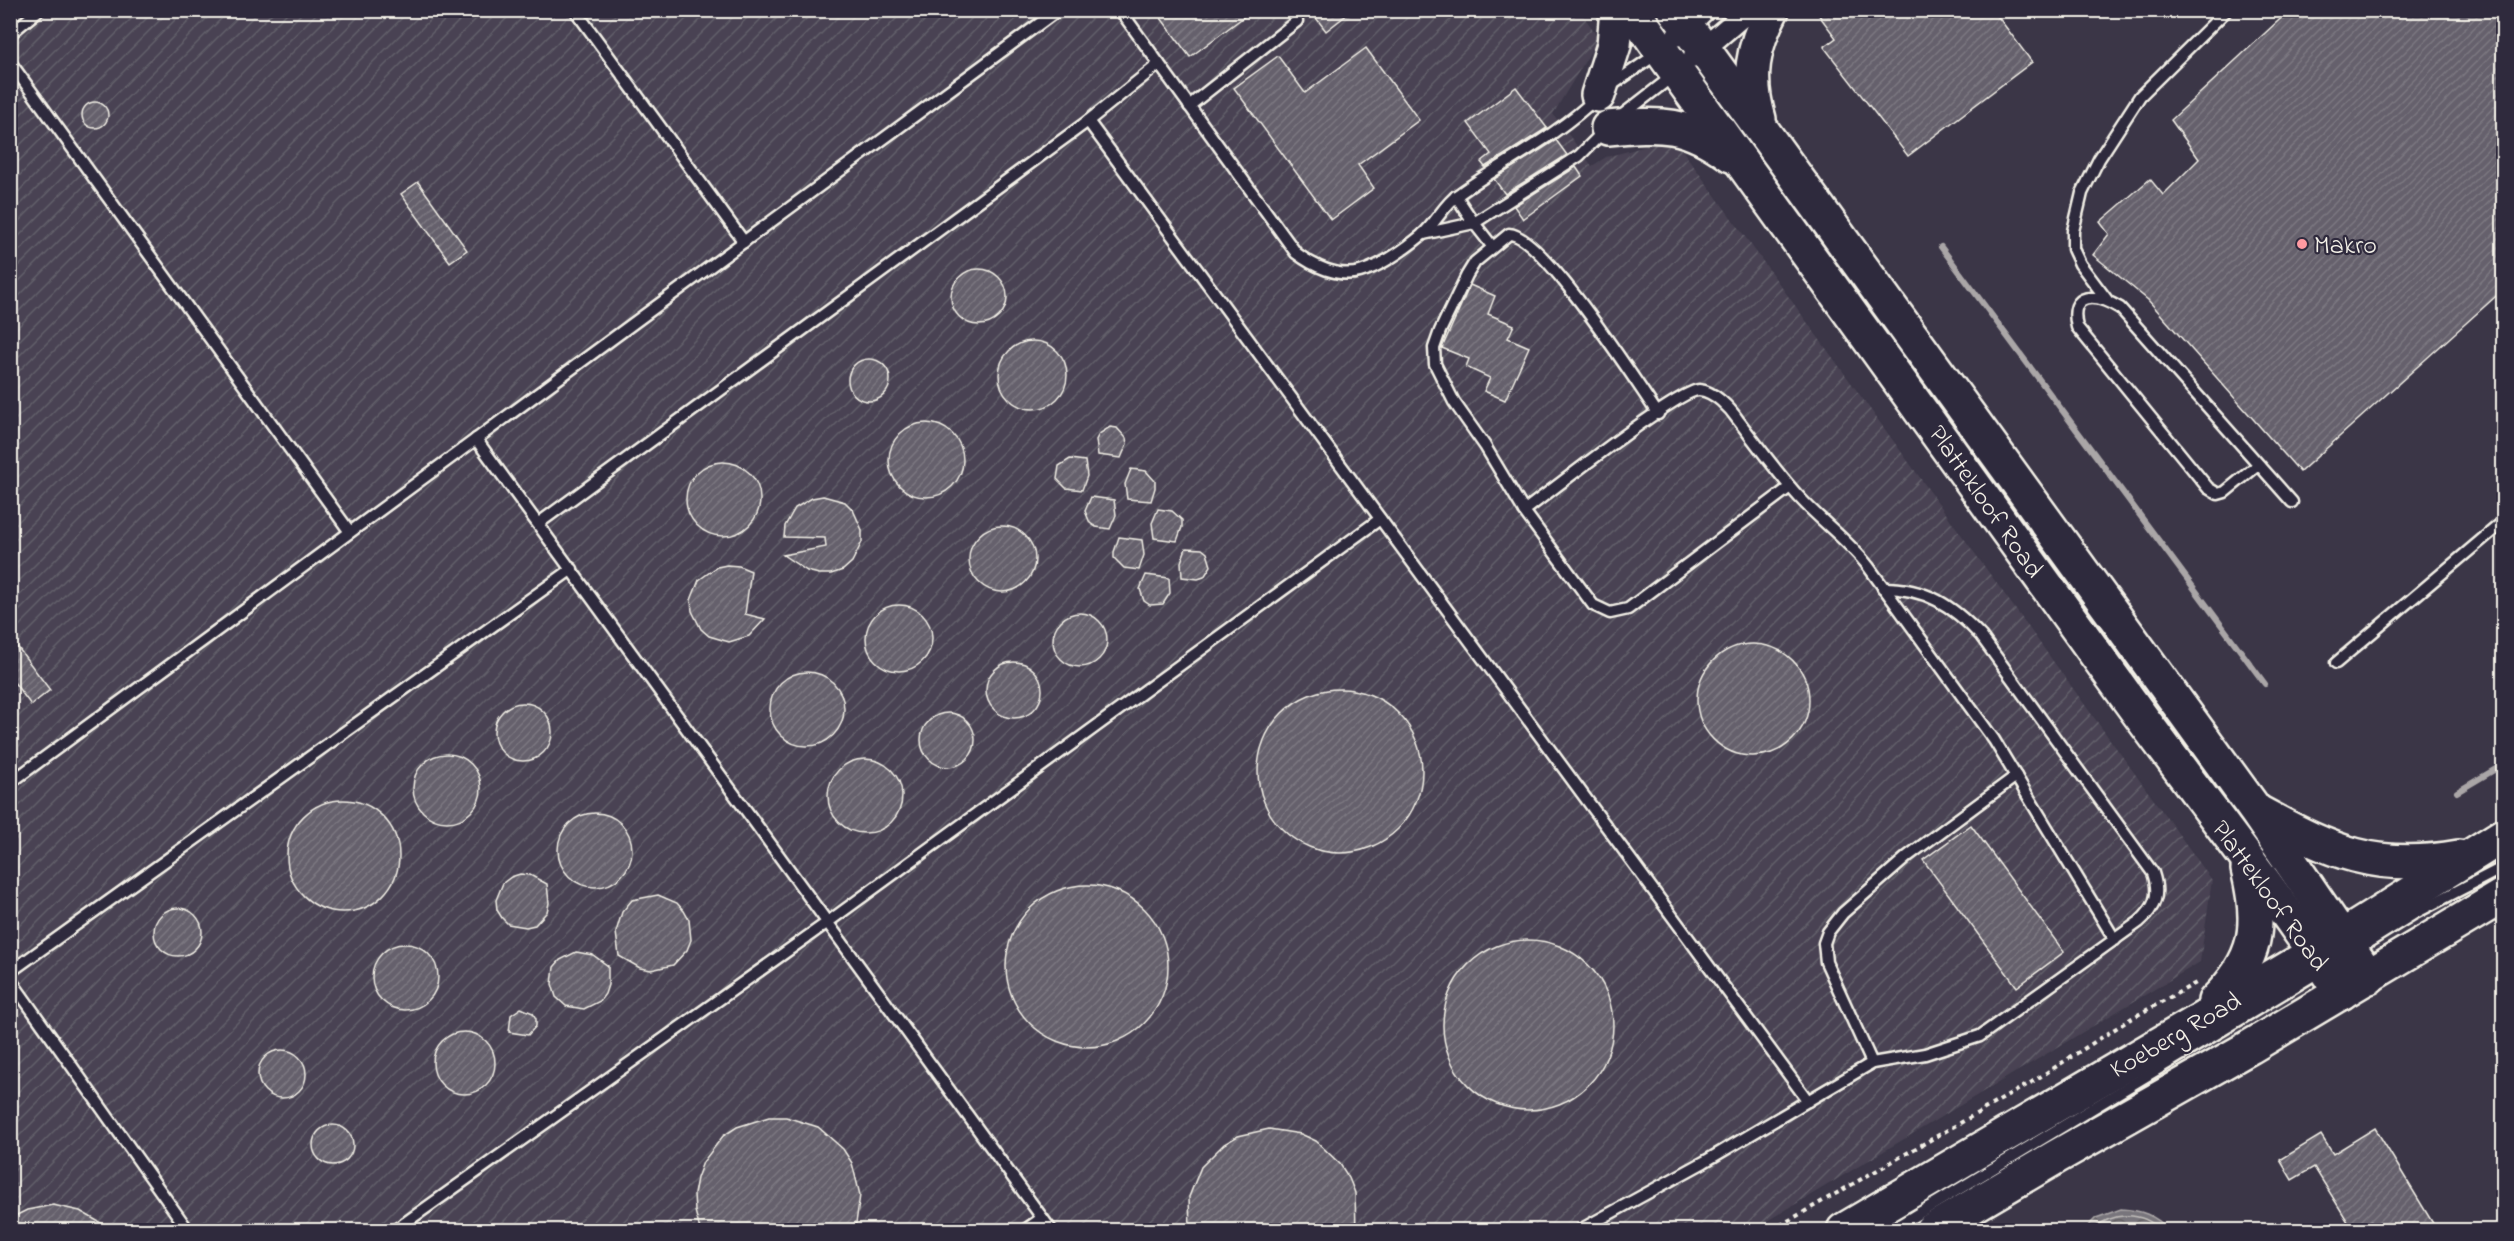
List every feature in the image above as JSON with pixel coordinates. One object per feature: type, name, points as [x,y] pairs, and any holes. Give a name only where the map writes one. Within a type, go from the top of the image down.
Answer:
[{"type":"main road","points":[[1598,95],[1614,45],[1617,10]]},
{"type":"main road","name":"Plattekloof Road","points":[[1632,10],[1902,381],[2152,733],[2244,855],[2340,962]]},
{"type":"main road","points":[[1761,129],[1752,91],[1752,65],[1757,44],[1772,10]]},
{"type":"main road","name":"Plattekloof Road","points":[[1692,24],[1761,129],[2256,811],[2340,962]]},
{"type":"main road","points":[[1608,128],[1651,124],[1682,129],[1717,145],[1745,165]]},
{"type":"main road","points":[[2256,811],[2320,843],[2366,859],[2406,863],[2472,854]]},
{"type":"main road","name":"Koeberg Road","points":[[1932,1230],[2340,962],[2472,854],[2504,835]]},
{"type":"main road","points":[[2186,1026],[2231,984],[2246,963],[2254,944],[2256,914],[2244,855]]},
{"type":"main road","name":"Koeberg Road","points":[[1845,1230],[2186,1026],[2504,895]]},
{"type":"street","points":[[1669,62],[1692,24],[1749,10]]},
{"type":"lane","points":[[10,33],[39,10]]},
{"type":"lane","points":[[575,10],[744,242]]},
{"type":"lane","points":[[10,783],[1058,10]]},
{"type":"lane","points":[[1120,10],[1296,254],[1310,264],[1324,269],[1357,273],[1378,265],[1422,234],[1456,195],[1566,124],[1598,95],[1669,62]]},
{"type":"lane","points":[[2227,10],[2140,96],[2099,159],[2082,193],[2073,231],[2073,249],[2080,264],[2107,300],[2120,308],[2163,354],[2292,502]]},
{"type":"lane","points":[[1189,106],[1297,21]]},
{"type":"lane","points":[[10,62],[350,532]]},
{"type":"lane","points":[[1422,234],[1474,223],[1579,156],[1669,62]]},
{"type":"lane","points":[[539,523],[1088,121],[1159,64]]},
{"type":"lane","points":[[1088,121],[1808,1101]]},
{"type":"lane","points":[[1456,195],[1492,246]]},
{"type":"lane","points":[[1658,414],[1580,302],[1544,257],[1514,234],[1503,237],[1475,262],[1440,331],[1434,348],[1435,364],[1454,402],[1485,446],[1524,511],[1593,605],[1603,611],[1619,613],[1644,599],[1790,487]]},
{"type":"lane","points":[[2107,300],[2089,297],[2082,301],[2075,313],[2077,327],[2208,488],[2218,494],[2225,492],[2258,465]]},
{"type":"lane","points":[[1524,511],[1580,467],[1688,393],[1698,390],[1708,392],[1734,414],[1790,487],[1856,550],[1970,705],[2016,776],[2115,940]]},
{"type":"lane","points":[[476,439],[1051,1230]]},
{"type":"lane","points":[[395,1230],[828,922],[1380,519]]},
{"type":"lane","points":[[2336,663],[2504,520]]},
{"type":"lane","points":[[10,972],[572,569]]},
{"type":"lane","points":[[1580,1230],[1872,1064],[1925,1054],[1980,1036],[2004,1022],[2152,910],[2158,896],[2153,873],[1981,636],[1965,619],[1940,601],[1915,590],[1883,588]]},
{"type":"lane","points":[[1872,1064],[1826,962],[1824,943],[1828,932],[1843,913],[1908,856],[2016,776]]},
{"type":"lane","points":[[1891,1230],[2340,962],[2415,913],[2504,867]]},
{"type":"lane","points":[[10,979],[188,1230]]},
{"type":"lane","points":[[1025,1230],[1042,1218]]},
{"type":"path","points":[[1772,1230],[2022,1088],[2132,1018],[2204,978]]},
{"type":"shaded area","points":[[10,11],[1580,11],[1599,38],[1553,114],[1592,166],[1606,157],[1654,144],[1677,143],[2212,880],[2200,962],[1752,1230],[11,1230]]},
{"type":"water","points":[[2121,1209],[2147,1214],[2169,1230],[2084,1230],[2096,1218]]},
{"type":"building","points":[[1155,10],[1253,10],[1190,57]]},
{"type":"building","points":[[1310,10],[1353,10],[1326,31]]},
{"type":"building","points":[[1815,10],[1993,10],[2032,62],[1908,156],[1824,47],[1836,38]]},
{"type":"building","name":"Makro","points":[[2290,10],[2504,10],[2504,289],[2300,472],[2148,300],[2093,255],[2109,234],[2100,222],[2150,179],[2163,195],[2199,159],[2171,120]]},
{"type":"building","points":[[1366,48],[1419,120],[1358,165],[1374,188],[1331,220],[1234,88],[1278,56],[1305,93]]},
{"type":"building","points":[[1516,87],[1547,128],[1485,167],[1481,162],[1491,154],[1468,123]]},
{"type":"building","points":[[95,102],[104,106],[108,115],[104,124],[95,128],[86,124],[82,115],[86,106]]},
{"type":"building","points":[[1556,140],[1567,155],[1505,194],[1494,179]]},
{"type":"building","points":[[1576,167],[1582,176],[1523,219],[1514,206]]},
{"type":"building","points":[[418,182],[467,250],[450,262],[401,194]]},
{"type":"building","points":[[979,269],[990,271],[999,277],[1005,286],[1007,297],[1005,308],[999,317],[990,323],[979,325],[968,323],[959,317],[953,308],[951,297],[953,286],[959,277],[968,271]]},
{"type":"building","points":[[1470,285],[1495,296],[1488,314],[1514,325],[1508,338],[1529,347],[1505,400],[1484,391],[1490,378],[1466,367],[1469,359],[1442,348]]},
{"type":"building","points":[[1033,341],[1046,344],[1057,351],[1064,362],[1067,375],[1064,388],[1057,399],[1046,406],[1033,409],[1020,406],[1009,399],[1002,388],[999,375],[1002,362],[1009,351],[1020,344]]},
{"type":"building","points":[[869,359],[877,360],[884,365],[889,372],[889,388],[884,395],[877,400],[869,401],[861,400],[854,395],[849,388],[848,380],[849,372],[854,365],[861,360]]},
{"type":"building","points":[[926,423],[940,426],[952,434],[960,446],[963,460],[960,474],[952,486],[940,494],[926,497],[912,494],[900,486],[892,474],[889,460],[892,446],[900,434],[912,426]]},
{"type":"building","points":[[1110,427],[1117,428],[1126,438],[1127,444],[1121,458],[1098,455],[1096,440],[1099,434]]},
{"type":"building","points":[[1070,459],[1085,461],[1087,476],[1082,490],[1066,488],[1057,479],[1059,466]]},
{"type":"building","points":[[716,462],[730,462],[744,468],[754,478],[760,492],[760,506],[754,520],[744,530],[730,536],[716,536],[702,530],[692,520],[686,506],[686,492],[692,478],[702,468]]},
{"type":"building","points":[[1131,469],[1146,471],[1155,481],[1151,501],[1127,499],[1125,484]]},
{"type":"building","points":[[823,496],[845,502],[853,510],[862,530],[862,542],[852,562],[843,570],[831,574],[807,571],[783,555],[826,547],[825,538],[784,537],[785,526],[795,508],[812,498]]},
{"type":"building","points":[[1091,497],[1114,500],[1116,515],[1110,529],[1096,527],[1090,523],[1085,511]]},
{"type":"building","points":[[1158,509],[1172,511],[1182,520],[1177,541],[1154,538],[1152,523]]},
{"type":"building","points":[[1002,526],[1015,529],[1025,536],[1032,546],[1035,559],[1032,572],[1025,582],[1015,589],[1002,592],[989,589],[979,582],[972,572],[969,559],[972,546],[979,536],[989,529]]},
{"type":"building","points":[[1119,537],[1142,540],[1144,555],[1139,570],[1124,568],[1114,558]]},
{"type":"building","points":[[1186,548],[1202,549],[1207,553],[1211,566],[1204,577],[1198,579],[1182,577],[1181,562]]},
{"type":"building","points":[[739,566],[751,571],[745,614],[765,619],[749,636],[729,642],[709,636],[701,629],[692,611],[691,600],[699,580],[717,567]]},
{"type":"building","points":[[1146,575],[1169,578],[1170,593],[1163,604],[1150,605],[1144,601],[1140,589]]},
{"type":"building","points":[[892,605],[906,605],[918,610],[927,619],[932,638],[930,651],[923,662],[906,671],[892,671],[880,666],[871,657],[866,645],[866,631],[871,619],[880,610]]},
{"type":"building","points":[[1075,613],[1085,613],[1095,617],[1103,625],[1107,640],[1103,655],[1095,663],[1085,667],[1075,667],[1065,663],[1057,655],[1053,645],[1053,635],[1057,625],[1065,617]]},
{"type":"building","points":[[10,637],[50,690],[31,705],[10,677]]},
{"type":"building","points":[[1753,644],[1774,648],[1793,660],[1805,679],[1809,700],[1805,721],[1793,740],[1774,752],[1753,756],[1732,752],[1713,740],[1701,721],[1697,700],[1701,679],[1713,660],[1732,648]]},
{"type":"building","points":[[1014,662],[1029,667],[1037,675],[1042,690],[1037,705],[1029,713],[1014,718],[999,713],[991,705],[986,690],[991,675],[999,667]]},
{"type":"building","points":[[807,672],[828,678],[838,688],[844,709],[838,730],[828,740],[807,746],[786,740],[776,730],[770,709],[776,688],[786,678]]},
{"type":"building","points":[[1340,689],[1371,695],[1398,713],[1416,740],[1422,771],[1416,802],[1398,829],[1371,847],[1340,853],[1309,847],[1282,829],[1264,802],[1258,771],[1264,740],[1282,713],[1309,695]]},
{"type":"building","points":[[523,703],[539,708],[547,716],[552,732],[547,748],[539,756],[523,761],[507,756],[499,748],[494,732],[499,716],[507,708]]},
{"type":"building","points":[[943,713],[953,713],[963,717],[971,725],[975,740],[971,755],[963,763],[953,767],[943,767],[933,763],[925,755],[921,745],[921,735],[925,725],[933,717]]},
{"type":"building","points":[[447,754],[460,756],[471,764],[479,775],[481,788],[479,801],[471,812],[460,820],[447,822],[434,820],[423,812],[415,801],[413,788],[415,775],[423,764],[434,756]]},
{"type":"building","points":[[865,759],[886,765],[896,775],[902,796],[896,817],[886,827],[865,833],[844,827],[834,817],[828,796],[834,775],[844,765]]},
{"type":"building","points":[[343,800],[364,804],[383,816],[395,835],[399,856],[395,877],[383,896],[364,908],[343,912],[322,908],[303,896],[291,877],[287,856],[291,835],[303,816],[322,804]]},
{"type":"building","points":[[595,813],[609,816],[621,824],[629,836],[632,850],[629,864],[621,876],[609,884],[595,887],[581,884],[569,876],[561,864],[558,850],[561,836],[569,824],[581,816]]},
{"type":"building","points":[[1971,825],[2064,952],[2017,987],[1923,860]]},
{"type":"building","points":[[520,874],[530,875],[547,884],[549,903],[547,912],[535,925],[526,927],[508,924],[497,910],[496,900],[503,883]]},
{"type":"building","points":[[1087,885],[1103,886],[1118,891],[1145,908],[1162,935],[1167,950],[1167,982],[1162,997],[1145,1024],[1118,1041],[1103,1046],[1087,1047],[1071,1046],[1056,1041],[1029,1024],[1012,997],[1007,982],[1006,966],[1007,950],[1012,935],[1029,908],[1056,891],[1071,886]]},
{"type":"building","points":[[658,895],[677,903],[684,911],[689,920],[691,940],[687,950],[673,965],[651,970],[640,968],[619,956],[616,932],[622,912],[632,900]]},
{"type":"building","points":[[178,908],[195,915],[202,932],[195,949],[178,956],[161,949],[154,932],[161,915]]},
{"type":"building","points":[[1528,940],[1560,947],[1588,965],[1606,993],[1613,1025],[1606,1057],[1588,1085],[1560,1103],[1528,1110],[1496,1103],[1468,1085],[1450,1057],[1443,1025],[1450,993],[1468,965],[1496,947]]},
{"type":"building","points":[[405,944],[418,947],[428,954],[435,964],[438,977],[435,990],[428,1000],[418,1007],[405,1010],[392,1007],[382,1000],[375,990],[372,977],[375,964],[382,954],[392,947]]},
{"type":"building","points":[[576,952],[593,955],[608,966],[608,985],[605,994],[600,1001],[584,1009],[566,1006],[556,997],[552,984],[554,967],[560,960]]},
{"type":"building","points":[[521,1008],[533,1013],[536,1019],[536,1026],[528,1035],[509,1032],[511,1015]]},
{"type":"building","points":[[464,1032],[486,1041],[495,1063],[486,1085],[464,1094],[442,1085],[433,1063],[442,1041]]},
{"type":"building","points":[[282,1050],[299,1057],[306,1074],[299,1091],[282,1098],[265,1091],[258,1074],[265,1057]]},
{"type":"building","points":[[769,1117],[786,1117],[818,1127],[843,1149],[852,1163],[860,1195],[855,1230],[700,1230],[695,1211],[694,1194],[703,1162],[723,1136],[737,1127]]},
{"type":"building","points":[[333,1125],[341,1126],[347,1131],[352,1137],[352,1153],[347,1159],[341,1164],[333,1165],[325,1164],[319,1159],[314,1153],[313,1145],[314,1137],[319,1131],[325,1126]]},
{"type":"building","points":[[2375,1128],[2437,1230],[2376,1230],[2371,1222],[2353,1230],[2314,1167],[2292,1180],[2280,1160],[2321,1135],[2333,1154]]},
{"type":"building","points":[[1269,1129],[1301,1134],[1316,1141],[1340,1164],[1355,1193],[1356,1230],[1190,1230],[1189,1197],[1201,1167],[1224,1144],[1238,1136]]},
{"type":"building","points":[[53,1205],[80,1211],[113,1230],[10,1230],[10,1220],[15,1216],[27,1210]]},
{"type":"waterway","points":[[1941,247],[2265,684]]},
{"type":"waterway","points":[[2457,792],[2504,764]]},
{"type":"place","name":"Makro","points":[[2302,244]]}]
